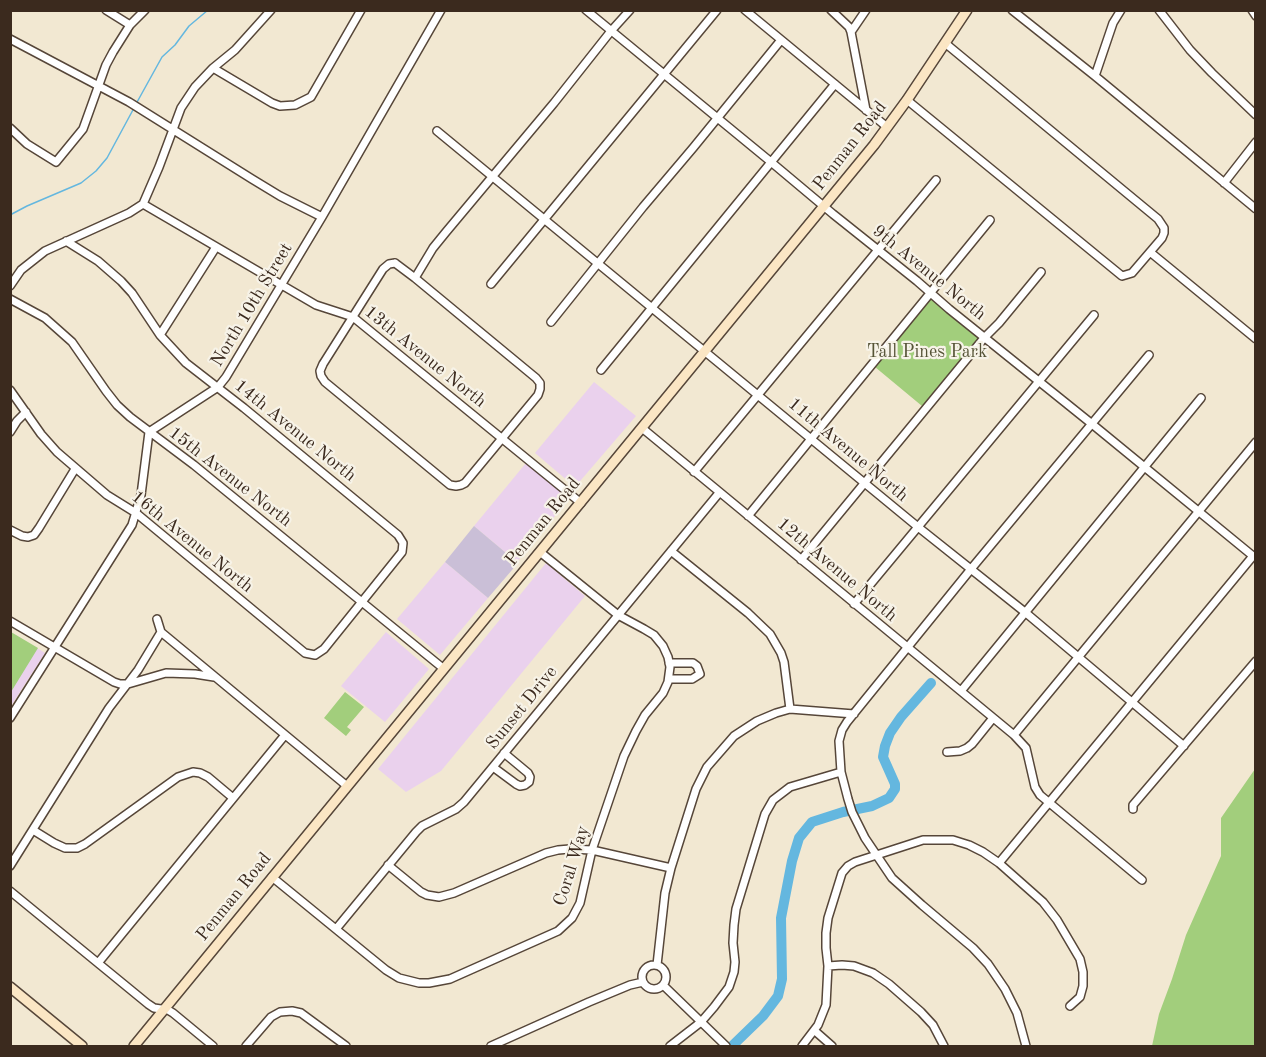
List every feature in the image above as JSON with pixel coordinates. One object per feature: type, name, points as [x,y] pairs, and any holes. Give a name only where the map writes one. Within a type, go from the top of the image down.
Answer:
[{"type":"street","points":[[106,10],[130,25]]},
{"type":"street","points":[[10,140],[13,130],[27,144],[56,162],[83,129],[113,52],[130,25],[145,10]]},
{"type":"street","points":[[10,286],[21,270],[45,251],[129,213],[143,204],[181,108],[195,87],[235,50],[271,10]]},
{"type":"street","points":[[213,69],[272,103],[280,106],[295,105],[311,97],[361,10]]},
{"type":"street","name":"North 10th Street","points":[[149,432],[218,387],[322,218],[441,10]]},
{"type":"street","name":"9th Avenue North","points":[[586,10],[917,280],[984,338],[1254,556],[1131,703]]},
{"type":"street","points":[[415,278],[433,248],[630,10]]},
{"type":"street","points":[[491,284],[717,10]]},
{"type":"street","points":[[745,10],[887,127]]},
{"type":"street","points":[[831,10],[849,27],[851,32],[866,110]]},
{"type":"street","points":[[851,32],[866,10]]},
{"type":"street","name":"Penman Road","points":[[134,1047],[824,206],[907,100],[968,10]]},
{"type":"street","points":[[1012,10],[1256,209]]},
{"type":"street","points":[[1095,76],[1113,23],[1120,10]]},
{"type":"street","points":[[1159,10],[1190,50],[1256,115]]},
{"type":"street","points":[[1252,10],[1256,16]]},
{"type":"street","points":[[10,39],[99,85],[280,196],[322,218]]},
{"type":"street","points":[[551,322],[781,40]]},
{"type":"street","points":[[907,100],[1122,276],[1132,273],[1164,233],[1162,224],[945,43]]},
{"type":"street","points":[[601,370],[835,84]]},
{"type":"street","name":"11th Avenue North","points":[[437,131],[918,527],[1026,613],[1184,746]]},
{"type":"street","points":[[1224,183],[1256,142]]},
{"type":"street","points":[[694,472],[936,180]]},
{"type":"street","name":"13th Avenue North","points":[[143,204],[316,305],[353,316],[580,503]]},
{"type":"street","points":[[748,516],[990,220]]},
{"type":"street","name":"14th Avenue North","points":[[66,241],[98,261],[121,281],[160,334],[186,363],[398,535],[403,543],[402,552],[362,602]]},
{"type":"street","points":[[160,334],[216,247]]},
{"type":"street","points":[[1150,252],[1256,339]]},
{"type":"street","points":[[395,263],[536,378],[540,383],[538,395],[465,483],[450,485],[325,382],[321,376],[320,371],[323,364],[353,316],[383,269],[388,264],[395,263]]},
{"type":"street","points":[[801,560],[1041,272]]},
{"type":"street","name":"15th Avenue North","points":[[10,299],[45,318],[66,336],[117,405],[444,669]]},
{"type":"street","points":[[854,604],[1094,315]]},
{"type":"street","points":[[1026,1047],[1017,1013],[1005,988],[988,964],[973,948],[903,889],[875,855],[852,812],[841,772],[838,741],[842,730],[854,714],[971,569],[1149,356]]},
{"type":"street","name":"16th Avenue North","points":[[10,390],[47,442],[75,469],[107,495],[136,513],[305,653],[315,655],[319,653],[362,602]]},
{"type":"street","points":[[961,691],[1201,398]]},
{"type":"street","points":[[10,432],[26,412]]},
{"type":"street","name":"12th Avenue North","points":[[642,428],[1014,735]]},
{"type":"street","points":[[10,718],[132,525],[141,495],[149,432]]},
{"type":"street","points":[[1142,880],[1040,795],[1035,787],[1026,748],[1014,735],[1256,442]]},
{"type":"street","points":[[10,530],[22,536],[34,535],[75,469]]},
{"type":"street","name":"Sunset Drive","points":[[336,928],[422,826],[456,809],[464,802],[719,492]]},
{"type":"street","points":[[671,551],[748,613],[770,634],[784,662],[790,709]]},
{"type":"street","points":[[540,552],[618,615],[654,635],[668,657],[669,679],[692,679],[700,674],[693,663],[669,663]]},
{"type":"street","points":[[157,619],[161,632],[347,786]]},
{"type":"street","points":[[10,621],[114,682],[128,684],[166,673],[195,674],[216,678]]},
{"type":"street","points":[[10,866],[109,708],[128,684],[161,632]]},
{"type":"street","points":[[1133,809],[1133,805],[1256,660]]},
{"type":"street","name":"Coral Way","points":[[272,877],[373,960],[399,978],[419,982],[450,979],[558,931],[572,918],[580,903],[592,850],[624,756],[645,715],[663,693],[669,679]]},
{"type":"street","points":[[999,863],[1131,703]]},
{"type":"street","points":[[657,965],[661,916],[670,868],[696,789],[707,767],[735,736],[746,728],[757,721],[790,709],[854,714]]},
{"type":"street","points":[[947,752],[960,752],[967,748],[993,718]]},
{"type":"street","points":[[98,963],[285,735]]},
{"type":"street","points":[[494,767],[520,786],[529,782],[528,773],[504,753]]},
{"type":"street","points":[[33,830],[65,848],[77,848],[178,777],[193,772],[208,777],[233,798]]},
{"type":"street","points":[[670,1047],[700,1022],[722,998],[732,979],[735,962],[733,943],[736,909],[765,814],[773,800],[790,787],[841,772]]},
{"type":"street","points":[[802,1047],[815,1031],[826,1005],[828,966],[826,933],[828,918],[842,873],[855,862],[923,840],[953,840],[983,852],[1043,902],[1057,920],[1080,959],[1083,986],[1080,997],[1070,1006]]},
{"type":"street","points":[[388,865],[414,888],[427,895],[439,897],[454,893],[546,853],[570,849],[592,850],[670,868]]},
{"type":"street","points":[[10,891],[148,1004],[154,1008],[174,1013],[213,1047]]},
{"type":"street","points":[[657,965],[665,973],[663,985],[656,989],[648,988],[643,982],[643,971],[649,966],[657,965]]},
{"type":"street","points":[[828,966],[854,966],[881,978],[933,1025],[944,1047]]},
{"type":"street","points":[[491,1047],[589,1002],[643,982]]},
{"type":"street","points":[[663,985],[726,1047]]},
{"type":"street","points":[[10,987],[82,1047]]},
{"type":"street","points":[[246,1047],[271,1017],[280,1012],[292,1011],[301,1013],[346,1047]]},
{"type":"street","points":[[815,1031],[832,1047]]},
{"type":"shaded area","points":[[594,382],[636,416],[575,487],[535,453]]},
{"type":"shaded area","points":[[526,463],[569,499],[517,562],[474,526]]},
{"type":"shaded area","points":[[474,526],[518,563],[488,598],[445,562]]},
{"type":"shaded area","points":[[445,562],[488,598],[440,655],[397,619]]},
{"type":"shaded area","points":[[546,563],[585,596],[441,771],[406,792],[378,769]]},
{"type":"shaded area","points":[[11,632],[45,653],[11,706]]},
{"type":"shaded area","points":[[386,632],[429,669],[385,722],[341,686]]},
{"type":"green space","name":"Tall Pines Park","points":[[931,297],[980,338],[922,406],[875,367]]},
{"type":"green space","points":[[11,632],[38,648],[11,692]]},
{"type":"green space","points":[[345,692],[364,707],[347,727],[351,730],[346,736],[324,718]]},
{"type":"green space","points":[[1255,769],[1255,1046],[1152,1046],[1159,1014],[1186,935],[1221,856],[1221,818]]},
{"type":"waterway","points":[[136,104],[162,57],[175,45],[189,26],[208,10]]},
{"type":"waterway","points":[[10,215],[81,183],[96,171],[107,158],[134,108]]},
{"type":"waterway","points":[[732,1046],[763,1016],[778,996],[782,979],[781,918],[799,838],[812,822],[872,806],[889,798],[895,789],[895,784],[883,757],[885,746],[890,733],[901,717],[931,683]]}]
